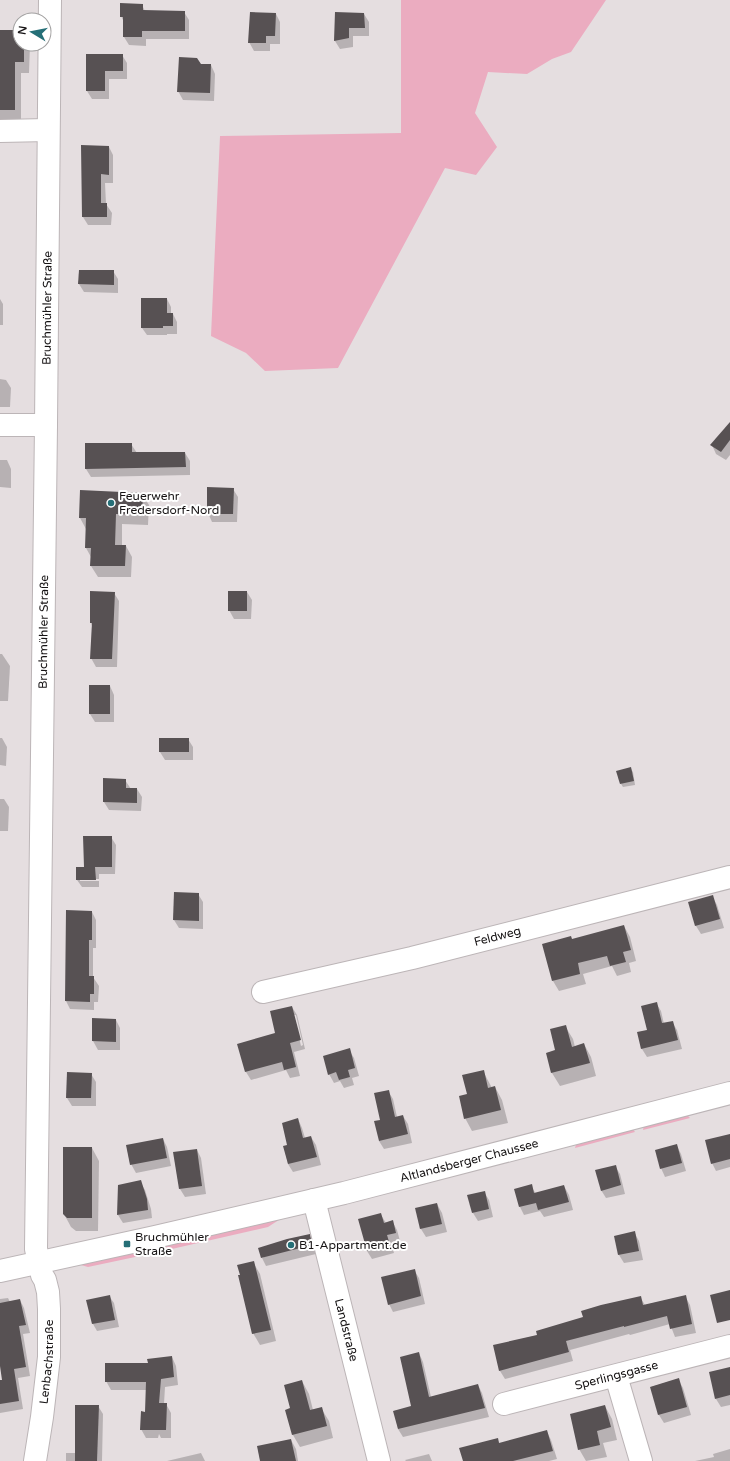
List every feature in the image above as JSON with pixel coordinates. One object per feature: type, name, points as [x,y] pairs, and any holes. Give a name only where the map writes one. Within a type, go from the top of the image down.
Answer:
[{"type":"street","name":"Bruchmühler Straße","points":[[39,1263],[36,1249],[50,0]]},
{"type":"street","points":[[0,131],[48,130]]},
{"type":"street","points":[[0,425],[46,425]]},
{"type":"street","name":"Feldweg","points":[[263,992],[412,958],[730,877]]},
{"type":"street","name":"Altlandsberger Chaussee","points":[[0,1271],[314,1200],[730,1093]]},
{"type":"street","name":"Landstraße","points":[[314,1200],[379,1461]]},
{"type":"street","name":"Lenbachstraße","points":[[35,1461],[49,1357],[48,1292],[39,1263]]},
{"type":"street","name":"Sperlingsgasse","points":[[504,1404],[730,1346]]},
{"type":"street","points":[[616,1376],[641,1461]]},
{"type":"shaded area","points":[[401,0],[606,0],[571,52],[552,59],[527,74],[488,72],[475,113],[497,147],[476,175],[445,168],[338,368],[265,371],[246,353],[211,336],[220,136],[401,133]]},
{"type":"shaded area","points":[[686,1114],[690,1118],[643,1130],[644,1125]]},
{"type":"shaded area","points":[[632,1128],[635,1132],[575,1148],[577,1141]]},
{"type":"shaded area","points":[[285,1216],[268,1227],[163,1251],[162,1242]]},
{"type":"shaded area","points":[[151,1245],[154,1249],[154,1253],[88,1267],[81,1265],[81,1260]]},
{"type":"building","points":[[120,3],[143,4],[143,10],[185,11],[185,31],[142,31],[142,37],[123,37],[123,17],[120,17]]},
{"type":"building","points":[[250,12],[276,13],[275,36],[266,36],[266,43],[248,43]]},
{"type":"building","points":[[335,12],[364,13],[365,28],[349,28],[349,38],[334,41]]},
{"type":"building","points":[[0,30],[12,30],[12,52],[24,52],[24,62],[15,62],[15,110],[0,110]]},
{"type":"building","points":[[86,54],[123,54],[123,71],[105,71],[105,91],[86,91]]},
{"type":"building","points":[[179,57],[197,58],[201,64],[211,64],[210,93],[177,92]]},
{"type":"building","points":[[81,145],[109,146],[109,175],[101,174],[101,203],[107,203],[107,217],[82,217]]},
{"type":"building","points":[[79,270],[114,270],[114,285],[78,284]]},
{"type":"building","points":[[141,298],[167,298],[167,313],[173,313],[173,326],[163,326],[163,328],[141,328]]},
{"type":"building","points":[[730,422],[730,440],[721,452],[710,445]]},
{"type":"building","points":[[85,443],[132,443],[132,452],[185,452],[186,467],[85,469]]},
{"type":"building","points":[[207,487],[234,488],[233,514],[207,514]]},
{"type":"building","points":[[80,490],[143,493],[142,515],[116,514],[115,545],[126,545],[125,566],[90,566],[91,548],[85,548],[86,518],[79,518]]},
{"type":"building","points":[[90,591],[115,592],[112,659],[90,659],[92,623],[90,623]]},
{"type":"building","points":[[228,591],[247,591],[247,611],[228,611]]},
{"type":"building","points":[[89,685],[110,685],[110,714],[89,714]]},
{"type":"building","points":[[159,738],[189,738],[189,752],[159,752]]},
{"type":"building","points":[[631,767],[634,781],[620,784],[616,771]]},
{"type":"building","points":[[103,778],[126,779],[126,788],[137,788],[137,803],[103,802]]},
{"type":"building","points":[[83,836],[112,836],[112,867],[95,867],[96,880],[76,880],[76,867],[84,867]]},
{"type":"building","points":[[174,892],[199,893],[199,921],[173,920]]},
{"type":"building","points":[[713,895],[720,919],[695,926],[688,902]]},
{"type":"building","points":[[66,910],[92,911],[92,940],[89,940],[89,976],[94,976],[94,994],[90,994],[90,1002],[65,1001]]},
{"type":"building","points":[[624,925],[631,950],[623,952],[626,962],[610,966],[607,956],[578,963],[580,974],[552,981],[542,944],[571,936],[572,939]]},
{"type":"building","points":[[657,1002],[662,1023],[673,1021],[678,1040],[641,1049],[637,1032],[647,1030],[641,1006]]},
{"type":"building","points":[[292,1006],[301,1040],[290,1043],[296,1067],[284,1070],[282,1062],[245,1072],[237,1044],[275,1033],[270,1011]]},
{"type":"building","points":[[92,1018],[116,1019],[116,1042],[92,1041]]},
{"type":"building","points":[[566,1025],[572,1047],[584,1043],[590,1063],[551,1073],[546,1053],[555,1050],[550,1029]]},
{"type":"building","points":[[350,1048],[355,1068],[348,1070],[350,1077],[339,1080],[336,1072],[328,1075],[323,1056]]},
{"type":"building","points":[[484,1070],[488,1088],[495,1086],[501,1110],[464,1119],[459,1096],[467,1094],[462,1075]]},
{"type":"building","points":[[67,1072],[92,1073],[91,1098],[66,1098]]},
{"type":"building","points":[[389,1090],[395,1117],[403,1115],[408,1134],[379,1141],[374,1121],[380,1120],[374,1093]]},
{"type":"building","points":[[298,1118],[303,1138],[311,1136],[317,1157],[288,1164],[283,1146],[287,1145],[282,1123]]},
{"type":"building","points":[[730,1134],[730,1159],[711,1164],[705,1140]]},
{"type":"building","points":[[163,1138],[167,1158],[130,1165],[126,1145]]},
{"type":"building","points":[[677,1144],[682,1163],[660,1169],[655,1150]]},
{"type":"building","points":[[63,1147],[92,1147],[92,1218],[67,1218],[63,1214]]},
{"type":"building","points":[[197,1149],[202,1186],[179,1189],[173,1152]]},
{"type":"building","points":[[616,1165],[621,1185],[601,1191],[595,1170]]},
{"type":"building","points":[[141,1180],[147,1199],[148,1210],[117,1215],[118,1185]]},
{"type":"building","points":[[532,1184],[534,1193],[564,1185],[569,1202],[538,1210],[536,1203],[519,1207],[514,1189]]},
{"type":"building","points":[[485,1191],[489,1209],[472,1213],[467,1195]]},
{"type":"building","points":[[437,1203],[442,1224],[420,1229],[415,1208]]},
{"type":"building","points":[[381,1213],[384,1223],[393,1220],[396,1233],[387,1235],[390,1245],[367,1251],[358,1219]]},
{"type":"building","points":[[635,1231],[639,1251],[618,1255],[614,1236]]},
{"type":"building","points":[[310,1234],[312,1245],[261,1258],[258,1248]]},
{"type":"building","points":[[254,1261],[271,1330],[252,1334],[237,1265]]},
{"type":"building","points":[[415,1269],[421,1296],[388,1305],[381,1277]]},
{"type":"building","points":[[730,1290],[730,1320],[717,1323],[710,1295]]},
{"type":"building","points":[[110,1295],[115,1320],[92,1324],[86,1300]]},
{"type":"building","points":[[686,1295],[692,1324],[670,1329],[667,1316],[624,1326],[566,1341],[569,1352],[499,1371],[493,1345],[537,1335],[536,1331],[583,1317],[581,1311],[601,1305],[641,1296],[643,1305]]},
{"type":"building","points":[[20,1299],[26,1325],[19,1326],[26,1367],[14,1369],[19,1401],[0,1404],[0,1380],[2,1380],[0,1366],[0,1303]]},
{"type":"building","points":[[419,1352],[429,1397],[478,1384],[485,1408],[398,1429],[393,1411],[411,1406],[400,1357]]},
{"type":"building","points":[[172,1356],[174,1377],[161,1379],[159,1403],[167,1403],[166,1430],[140,1430],[141,1411],[145,1412],[146,1382],[105,1382],[105,1363],[148,1363],[147,1359]]},
{"type":"building","points":[[730,1367],[730,1395],[715,1399],[709,1372]]},
{"type":"building","points":[[679,1378],[687,1407],[658,1415],[650,1387]]},
{"type":"building","points":[[302,1380],[310,1410],[322,1407],[327,1426],[292,1435],[285,1410],[290,1408],[284,1385]]},
{"type":"building","points":[[75,1405],[99,1405],[97,1461],[75,1461]]},
{"type":"building","points":[[605,1405],[611,1427],[597,1431],[600,1445],[578,1450],[570,1414]]},
{"type":"building","points":[[547,1430],[553,1451],[513,1461],[463,1461],[459,1448],[498,1438],[499,1443]]},
{"type":"building","points":[[291,1439],[296,1461],[260,1461],[257,1446]]},
{"type":"place","name":"Feuerwehr Fredersdorf-Nord","points":[[111,503]]},
{"type":"place","name":"Bruchmühler Straße","points":[[127,1244]]},
{"type":"place","name":"B1-Appartment.de","points":[[291,1245]]}]
